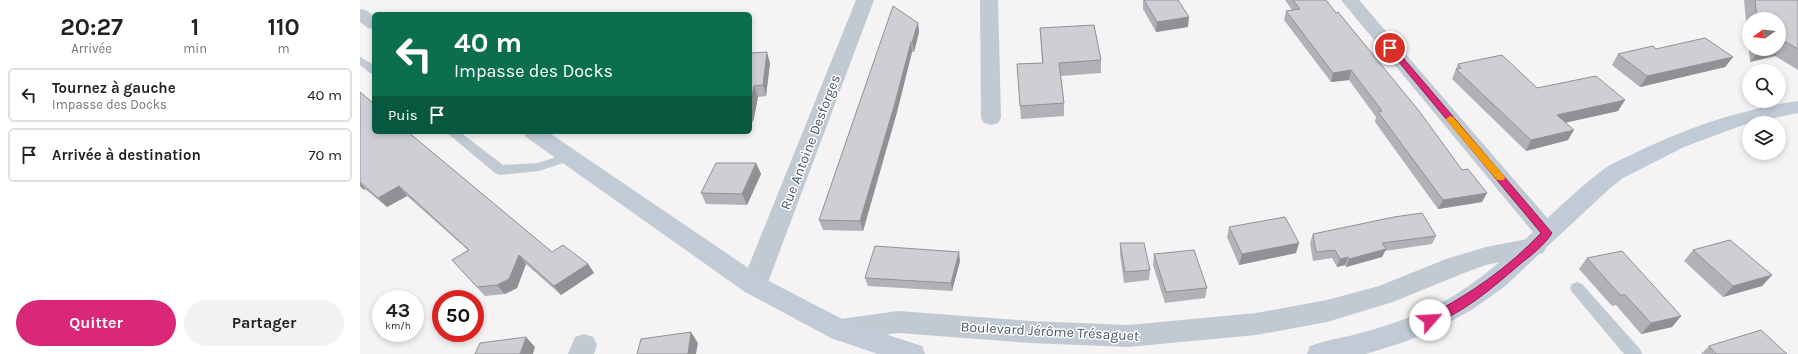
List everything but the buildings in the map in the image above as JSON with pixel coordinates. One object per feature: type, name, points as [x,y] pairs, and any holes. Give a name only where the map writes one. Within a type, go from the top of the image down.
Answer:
[{"type":"main road","points":[[360,14],[372,23]]},
{"type":"main road","points":[[1320,354],[1376,340],[1418,326],[1442,315],[1484,289],[1612,174],[1659,150],[1708,129],[1781,109],[1798,107]]},
{"type":"main road","points":[[536,134],[754,285],[840,330],[912,354]]},
{"type":"street","name":"Rue Antoine Desforges","points":[[754,285],[865,0]]},
{"type":"street","points":[[989,0],[991,118]]},
{"type":"street","points":[[1350,0],[1541,239]]},
{"type":"street","name":"Boulevard Jérôme Trésaguet","points":[[840,330],[898,322],[1030,332],[1128,336],[1256,324],[1326,311],[1384,295],[1455,266],[1541,239]]},
{"type":"lane","points":[[360,60],[372,69]]},
{"type":"lane","points":[[455,134],[500,170],[538,166],[568,157]]},
{"type":"lane","points":[[1577,288],[1634,354]]},
{"type":"slow traffic","points":[[1450,119],[1501,178]]},
{"type":"route","points":[[1390,48],[1547,233],[1533,248],[1484,289],[1463,303],[1430,320]]}]
